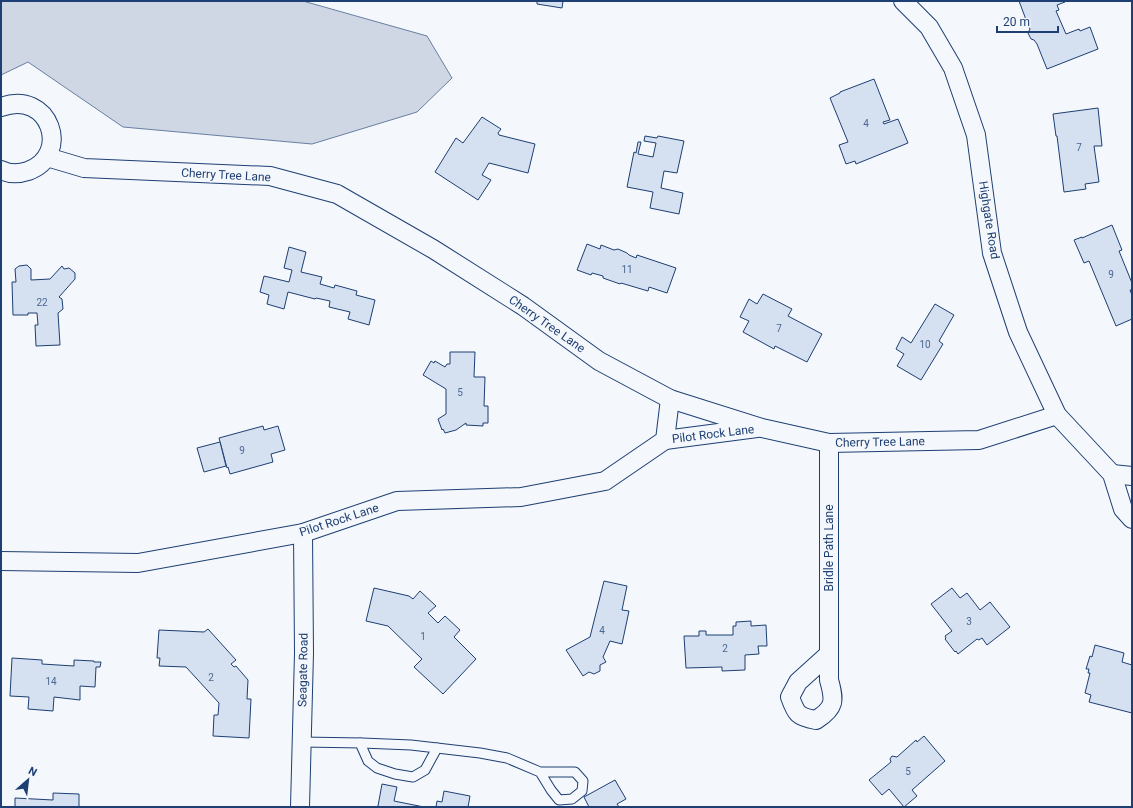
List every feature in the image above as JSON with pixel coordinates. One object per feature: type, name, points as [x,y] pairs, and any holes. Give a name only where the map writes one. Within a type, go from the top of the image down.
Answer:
[{"type":"street","name":"Highgate Road","points":[[903,1],[928,27],[953,68],[976,135],[992,253],[1018,332],[1057,415],[1112,474],[1123,509],[1132,519]]},
{"type":"street","points":[[1,107],[12,103],[28,104],[41,112],[50,126],[52,142],[47,157],[36,168],[21,174],[1,170]]},
{"type":"street","name":"Cherry Tree Lane","points":[[47,157],[84,168],[270,176],[337,194],[433,249],[517,302],[599,361],[670,399],[762,428],[829,443],[979,440],[1057,415]]},
{"type":"street","name":"Pilot Rock Lane","points":[[665,440],[670,399]]},
{"type":"street","name":"Pilot Rock Lane","points":[[1,561],[138,563],[303,533],[397,501],[521,497],[604,481],[665,440],[762,428]]},
{"type":"street","name":"Bridle Path Lane","points":[[829,443],[829,654]]},
{"type":"street","points":[[1112,474],[1132,476]]},
{"type":"street","name":"Seagate Road","points":[[300,807],[304,653],[303,533]]},
{"type":"lane","points":[[302,742],[360,743],[437,748],[480,753],[506,758],[540,772],[575,772],[582,781],[582,791],[572,799],[559,800],[540,772]]},
{"type":"lane","points":[[360,743],[368,761],[377,768],[395,774],[414,777],[425,770],[437,748]]},
{"type":"shaded area","points":[[1,1],[303,1],[427,36],[452,78],[417,112],[312,144],[123,127],[28,62],[1,75]]},
{"type":"building","points":[[537,1],[563,1],[562,8],[537,4]]},
{"type":"building","points":[[1019,1],[1064,1],[1065,2],[1057,5],[1059,10],[1056,11],[1066,34],[1090,27],[1098,49],[1047,69],[1037,44],[1031,39],[1028,33],[1030,29]]},
{"type":"building","points":[[874,79],[890,120],[883,122],[884,124],[898,119],[908,143],[856,164],[855,161],[846,164],[839,145],[848,142],[830,98],[840,92]]},
{"type":"building","points":[[1098,108],[1102,146],[1094,146],[1099,182],[1085,184],[1086,189],[1064,192],[1053,114]]},
{"type":"building","points":[[482,117],[501,129],[498,133],[499,135],[535,144],[528,173],[489,163],[482,175],[491,180],[478,200],[435,172],[456,138],[463,143]]},
{"type":"building","points":[[645,136],[657,138],[658,136],[684,141],[677,173],[664,171],[661,188],[683,193],[679,214],[650,208],[653,192],[627,187],[634,152],[636,153],[638,142],[641,142],[638,154],[653,157],[656,143],[644,141]]},
{"type":"building","points":[[1112,225],[1122,250],[1119,251],[1132,283],[1132,290],[1130,290],[1132,295],[1132,319],[1116,326],[1089,261],[1084,263],[1074,240]]},
{"type":"building","points":[[587,244],[600,249],[601,245],[614,250],[618,249],[636,258],[637,255],[676,268],[667,293],[649,287],[648,291],[621,283],[620,284],[603,278],[603,276],[592,273],[591,275],[577,270]]},
{"type":"building","points":[[289,247],[306,252],[301,272],[322,277],[320,284],[334,288],[335,285],[357,291],[356,295],[375,300],[369,325],[348,319],[350,312],[329,307],[330,301],[288,292],[284,309],[267,304],[269,295],[260,292],[264,276],[289,282],[292,270],[284,268]]},
{"type":"building","points":[[27,265],[31,269],[31,280],[50,279],[62,266],[64,269],[69,268],[75,273],[75,279],[59,297],[62,299],[63,309],[58,313],[60,345],[36,346],[35,325],[38,325],[37,313],[28,313],[28,315],[13,315],[12,282],[16,282],[15,269],[19,266]]},
{"type":"building","points":[[763,294],[792,309],[788,316],[822,334],[807,362],[775,346],[774,349],[743,332],[749,321],[740,317],[749,299],[757,304]]},
{"type":"building","points":[[935,304],[954,315],[939,341],[943,344],[921,380],[897,366],[904,354],[896,349],[902,337],[911,343]]},
{"type":"building","points":[[450,352],[475,352],[474,377],[485,377],[484,406],[488,406],[488,423],[483,423],[483,426],[466,425],[466,423],[456,430],[445,433],[443,429],[442,430],[438,419],[446,414],[446,389],[423,375],[431,361],[434,363],[435,361],[445,367],[447,364],[450,364]]},
{"type":"building","points":[[263,426],[264,430],[278,426],[285,450],[271,454],[273,462],[230,474],[219,438]]},
{"type":"building","points":[[220,442],[226,466],[204,472],[197,448]]},
{"type":"building","points":[[604,581],[627,586],[622,610],[629,611],[622,644],[610,641],[603,657],[606,662],[600,665],[600,671],[594,674],[589,672],[583,676],[566,650],[590,637]]},
{"type":"building","points":[[374,588],[409,596],[413,599],[420,591],[436,606],[428,613],[438,623],[445,616],[460,630],[454,637],[476,659],[443,694],[414,667],[422,659],[388,626],[366,621]]},
{"type":"building","points":[[952,588],[960,598],[967,593],[980,610],[990,602],[1010,627],[987,645],[982,638],[979,640],[977,639],[958,654],[956,651],[955,652],[945,639],[945,636],[952,631],[931,604]]},
{"type":"building","points":[[751,621],[751,626],[766,625],[767,646],[758,646],[759,654],[745,655],[745,670],[722,671],[722,667],[686,668],[684,636],[699,636],[699,631],[706,631],[706,635],[733,635],[733,626],[736,626],[736,622]]},
{"type":"building","points":[[208,629],[236,660],[231,664],[234,667],[236,666],[248,680],[247,699],[251,699],[249,738],[213,736],[214,715],[218,715],[219,703],[186,667],[159,666],[160,658],[157,658],[159,630],[204,632]]},
{"type":"building","points":[[1095,645],[1124,653],[1122,662],[1132,665],[1132,713],[1089,702],[1091,695],[1085,693],[1090,673],[1088,673],[1089,669],[1086,669],[1090,656],[1092,657]]},
{"type":"building","points":[[12,658],[42,660],[42,664],[74,666],[74,660],[101,662],[100,667],[96,667],[95,687],[80,686],[80,700],[54,697],[53,711],[28,709],[29,697],[10,696]]},
{"type":"building","points":[[924,736],[945,761],[912,790],[917,796],[904,807],[889,789],[882,795],[869,780],[891,762],[890,759],[892,756],[897,757],[916,740],[917,742]]},
{"type":"building","points":[[615,780],[626,799],[617,804],[619,807],[589,807],[584,797]]},
{"type":"building","points":[[382,784],[397,787],[394,801],[424,807],[376,807],[378,806]]},
{"type":"building","points":[[444,791],[470,796],[468,807],[436,807],[437,801],[442,802]]},
{"type":"building","points":[[53,793],[79,794],[79,807],[15,807],[15,798],[53,800]]}]
